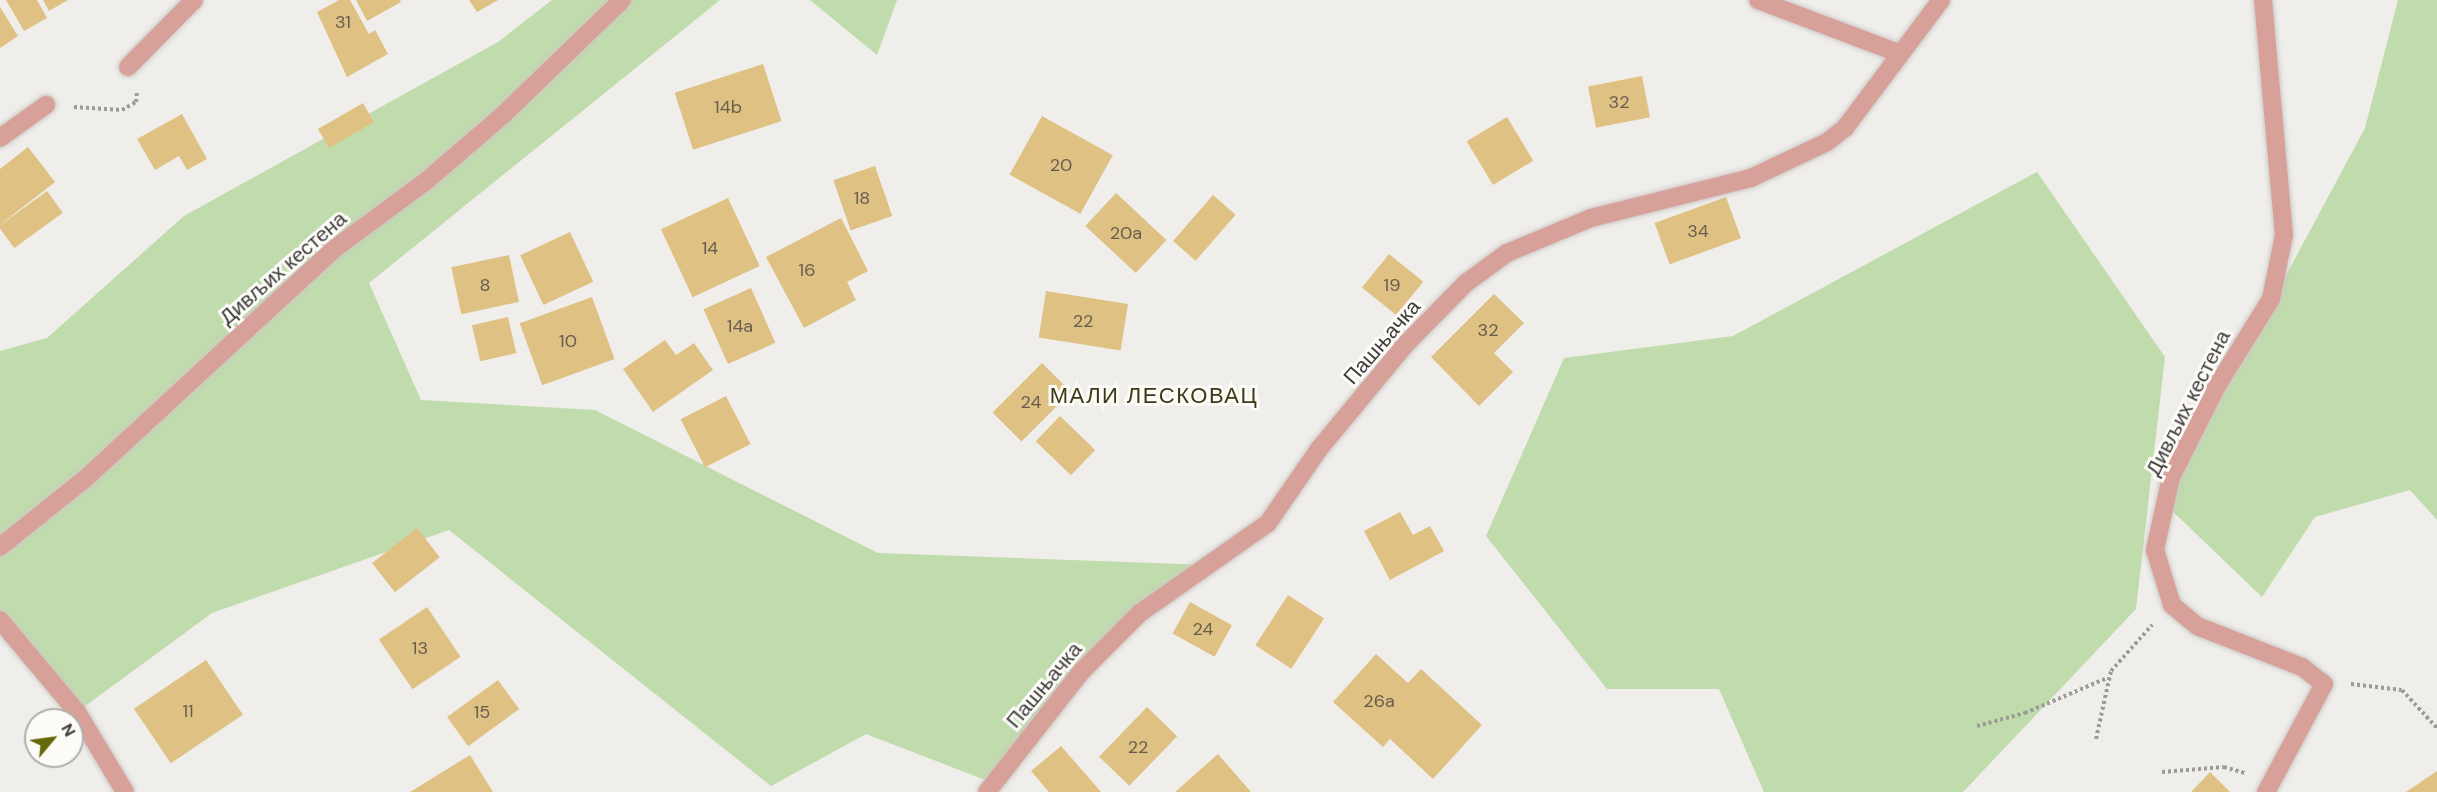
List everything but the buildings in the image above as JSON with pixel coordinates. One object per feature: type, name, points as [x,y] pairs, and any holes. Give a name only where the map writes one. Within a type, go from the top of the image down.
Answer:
[{"type":"street","points":[[128,67],[194,0]]},
{"type":"street","name":"Дивљих кестена","points":[[0,547],[86,479],[333,250],[425,182],[495,122],[622,0]]},
{"type":"street","points":[[1758,0],[1898,53],[1941,0]]},
{"type":"street","name":"Дивљих кестена","points":[[2172,605],[2155,550],[2171,477],[2218,384],[2271,299],[2284,235],[2263,0]]},
{"type":"street","name":"Пашњачка","points":[[987,792],[1081,672],[1140,613],[1268,523],[1319,449],[1406,344],[1467,283],[1507,253],[1592,218],[1751,178],[1798,159],[1845,128],[1898,53]]},
{"type":"street","points":[[0,138],[46,105]]},
{"type":"street","points":[[2172,605],[2197,626],[2302,667],[2324,684],[2268,787]]},
{"type":"street","points":[[0,620],[76,712],[125,792]]},
{"type":"path","points":[[46,105],[122,110],[136,102],[138,91],[128,67]]},
{"type":"path","points":[[1977,726],[2025,713],[2108,678],[2172,605]]},
{"type":"path","points":[[2096,739],[2108,678]]},
{"type":"path","points":[[2324,684],[2378,684],[2402,690],[2437,728]]},
{"type":"path","points":[[2162,772],[2224,767],[2268,787]]},
{"type":"green space","points":[[552,0],[720,0],[369,283],[421,400],[595,410],[878,553],[1208,565],[1073,678],[993,783],[866,734],[771,786],[449,530],[212,613],[82,708],[74,708],[0,620],[0,351],[47,338],[184,216],[498,42]]},
{"type":"green space","points":[[810,0],[897,0],[877,55]]},
{"type":"green space","points":[[2398,0],[2437,0],[2437,520],[2410,490],[2315,517],[2262,597],[2164,503],[2365,128]]},
{"type":"green space","points":[[2037,172],[2165,357],[2136,609],[1963,792],[1764,792],[1719,689],[1607,689],[1486,536],[1564,358],[1733,336]]},
{"type":"district","name":"МАЛИ ЛЕСКОВАЦ","points":[[1154,396]]}]
